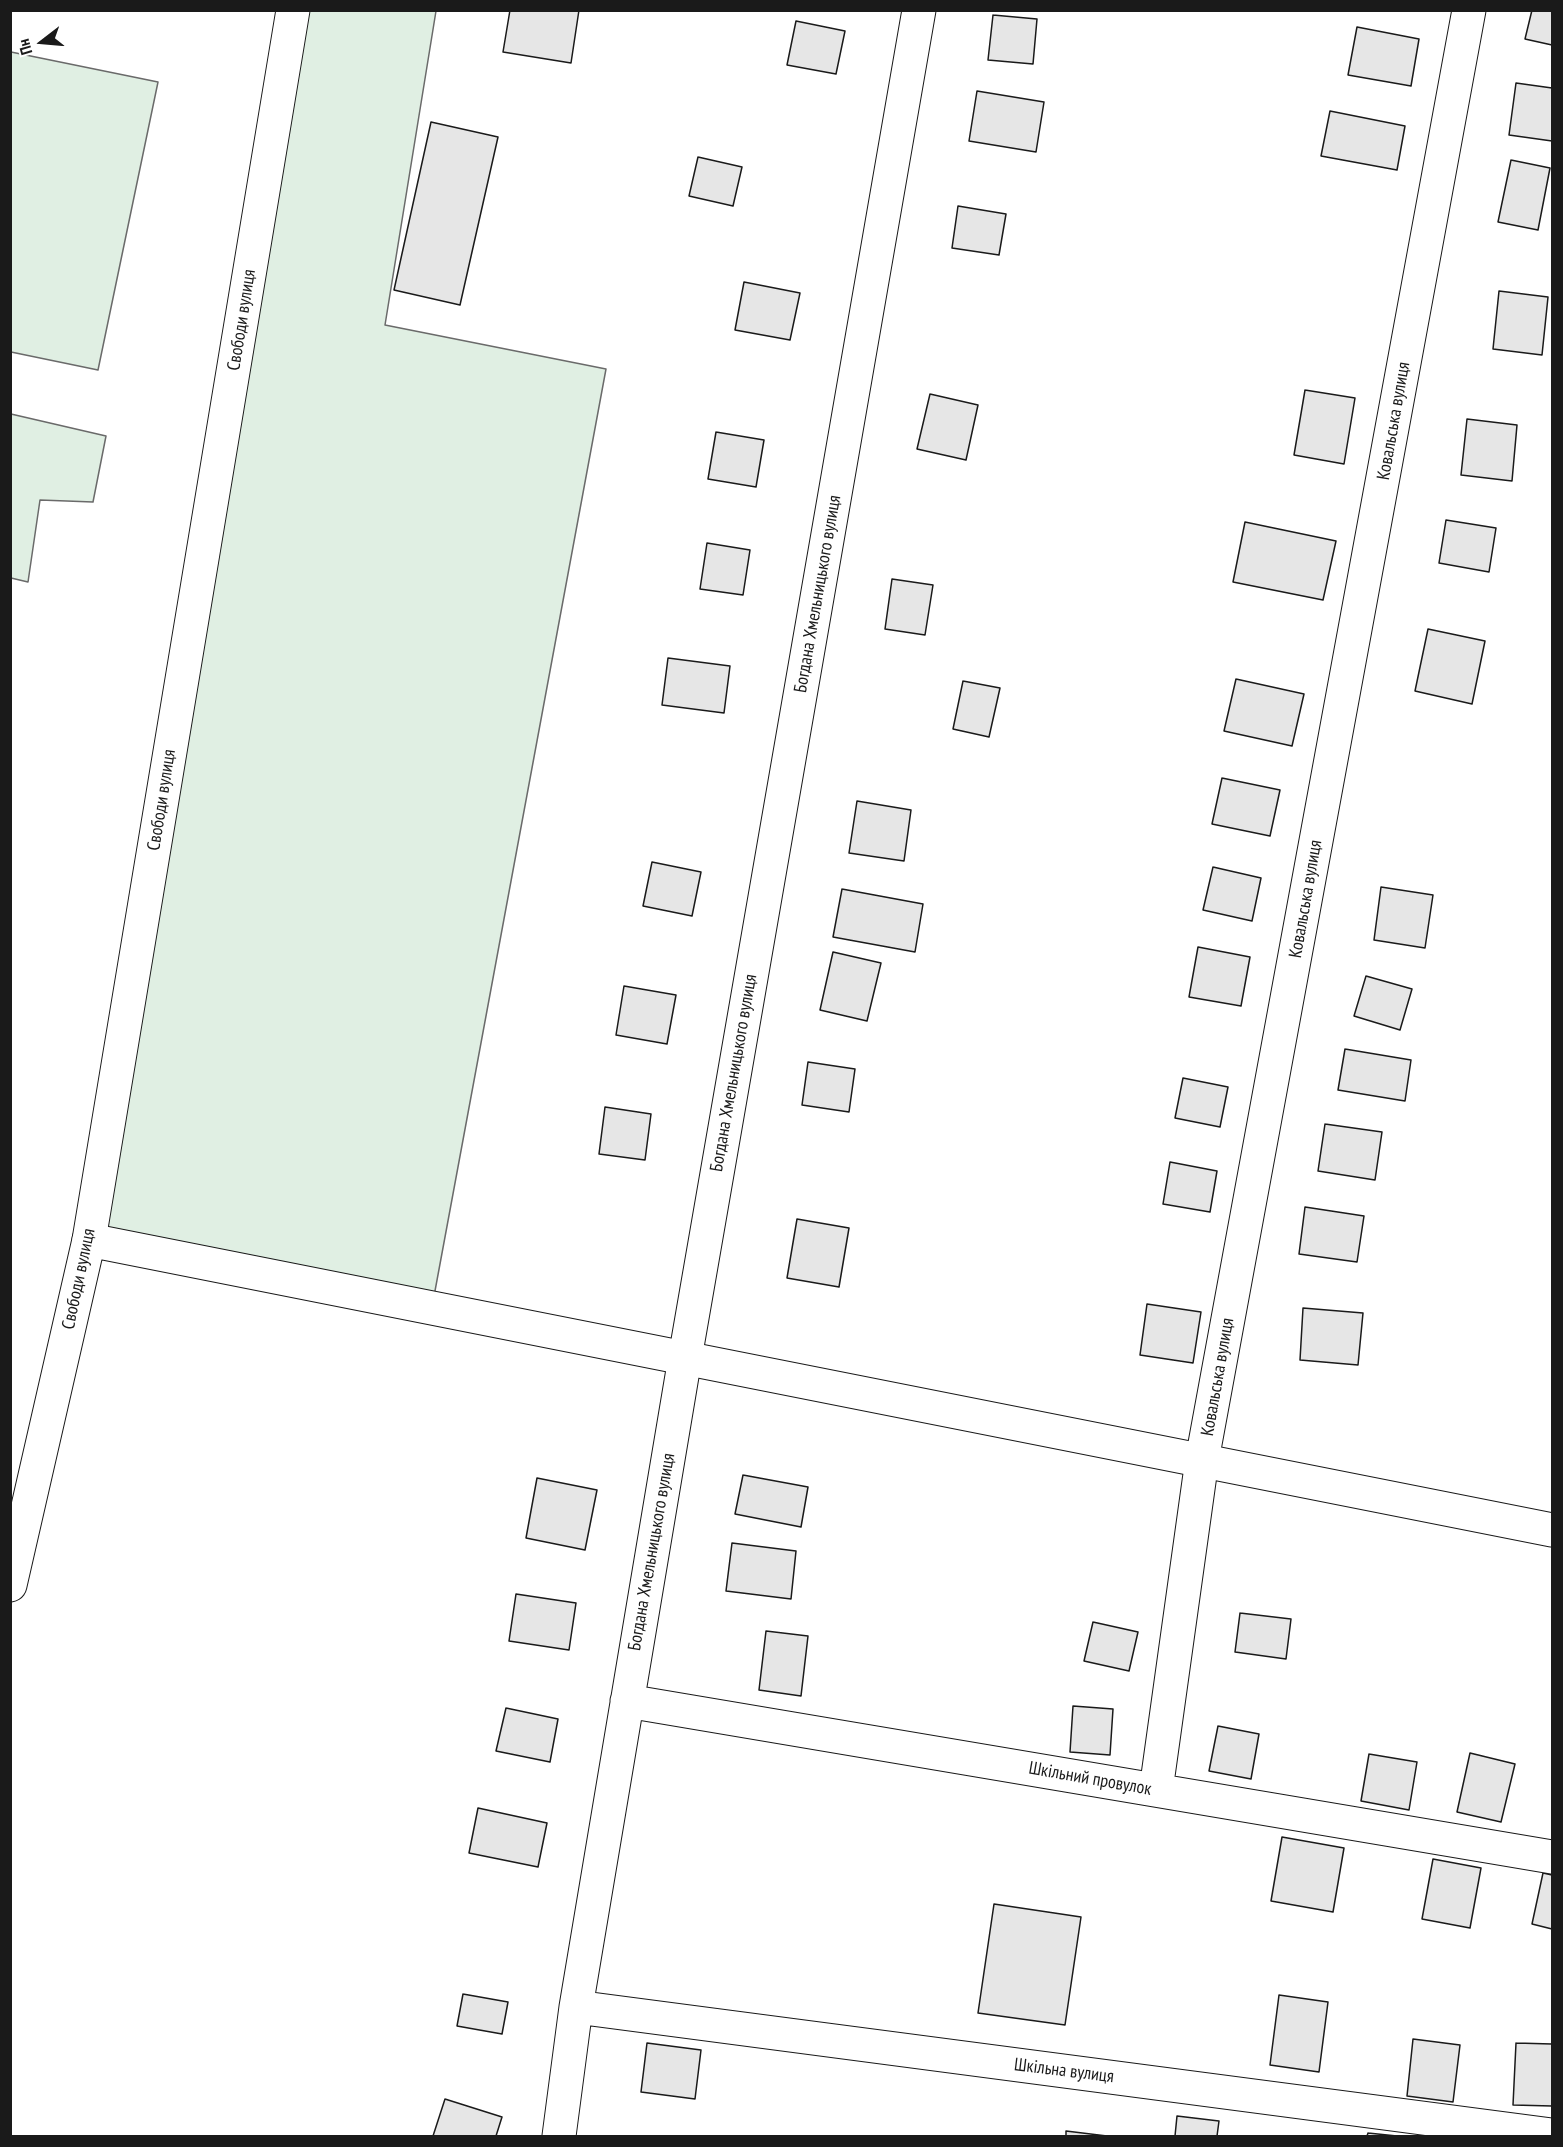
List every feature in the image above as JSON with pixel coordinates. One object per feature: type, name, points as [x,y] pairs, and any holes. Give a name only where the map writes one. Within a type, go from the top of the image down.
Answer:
[{"type":"street","name":"Свободи вулиця","points":[[10,1585],[89,1240],[293,10]]},
{"type":"street","name":"Богдана Хмельницького вулиця","points":[[559,2136],[576,2007],[685,1358],[919,10]]},
{"type":"street","name":"Ковальська вулиця","points":[[1156,1790],[1202,1460],[1469,10]]},
{"type":"street","points":[[89,1240],[1552,1530]]},
{"type":"street","name":"Шкільний провулок","points":[[627,1701],[1552,1857]]},
{"type":"street","name":"Шкільна вулиця","points":[[576,2007],[1552,2135]]},
{"type":"green space","points":[[293,11],[436,11],[385,325],[606,369],[432,1307],[89,1240]]},
{"type":"green space","points":[[11,52],[158,82],[98,370],[11,352]]},
{"type":"green space","points":[[11,414],[106,436],[93,502],[40,500],[28,582],[11,578]]},
{"type":"building","points":[[510,10],[579,10],[571,63],[503,52]]},
{"type":"building","points":[[1532,10],[1552,10],[1552,45],[1525,39]]},
{"type":"building","points":[[993,15],[1037,19],[1033,64],[988,60]]},
{"type":"building","points":[[796,21],[845,31],[836,74],[787,65]]},
{"type":"building","points":[[1357,27],[1419,39],[1411,86],[1348,75]]},
{"type":"building","points":[[1516,83],[1552,88],[1552,141],[1509,135]]},
{"type":"building","points":[[977,91],[1044,102],[1036,152],[969,141]]},
{"type":"building","points":[[1330,111],[1405,126],[1397,170],[1321,156]]},
{"type":"building","points":[[431,122],[498,137],[460,305],[394,290]]},
{"type":"building","points":[[698,157],[742,167],[733,206],[689,196]]},
{"type":"building","points":[[1511,160],[1550,168],[1538,230],[1498,222]]},
{"type":"building","points":[[958,206],[1006,214],[999,255],[952,248]]},
{"type":"building","points":[[744,282],[800,293],[790,340],[735,330]]},
{"type":"building","points":[[1499,291],[1548,297],[1542,355],[1493,349]]},
{"type":"building","points":[[1305,390],[1355,398],[1344,464],[1294,455]]},
{"type":"building","points":[[930,394],[978,405],[966,460],[917,449]]},
{"type":"building","points":[[1467,419],[1517,425],[1512,481],[1461,475]]},
{"type":"building","points":[[716,432],[764,440],[756,487],[708,479]]},
{"type":"building","points":[[1446,520],[1496,528],[1489,572],[1439,563]]},
{"type":"building","points":[[1245,522],[1336,541],[1323,600],[1233,582]]},
{"type":"building","points":[[707,543],[750,550],[743,595],[700,589]]},
{"type":"building","points":[[892,579],[933,585],[925,635],[885,629]]},
{"type":"building","points":[[1428,629],[1485,641],[1472,704],[1415,691]]},
{"type":"building","points":[[668,658],[730,666],[724,713],[662,705]]},
{"type":"building","points":[[1236,679],[1304,694],[1292,746],[1224,731]]},
{"type":"building","points":[[963,681],[1000,688],[989,737],[953,729]]},
{"type":"building","points":[[1222,778],[1280,790],[1270,836],[1212,824]]},
{"type":"building","points":[[857,801],[911,810],[904,861],[849,853]]},
{"type":"building","points":[[652,862],[701,872],[692,916],[643,906]]},
{"type":"building","points":[[1213,867],[1261,878],[1252,921],[1203,910]]},
{"type":"building","points":[[1381,887],[1433,895],[1425,948],[1374,940]]},
{"type":"building","points":[[842,889],[923,904],[915,952],[833,937]]},
{"type":"building","points":[[1198,947],[1250,957],[1241,1006],[1189,997]]},
{"type":"building","points":[[833,952],[881,963],[867,1021],[820,1010]]},
{"type":"building","points":[[1366,976],[1412,989],[1400,1030],[1354,1016]]},
{"type":"building","points":[[624,986],[676,995],[667,1044],[616,1035]]},
{"type":"building","points":[[1345,1049],[1411,1060],[1405,1101],[1338,1090]]},
{"type":"building","points":[[808,1062],[855,1069],[849,1112],[802,1105]]},
{"type":"building","points":[[1183,1078],[1228,1087],[1220,1127],[1175,1118]]},
{"type":"building","points":[[605,1107],[651,1114],[645,1160],[599,1154]]},
{"type":"building","points":[[1325,1124],[1382,1132],[1375,1180],[1318,1171]]},
{"type":"building","points":[[1170,1162],[1217,1171],[1210,1212],[1163,1204]]},
{"type":"building","points":[[1305,1207],[1364,1216],[1357,1262],[1299,1254]]},
{"type":"building","points":[[797,1219],[849,1228],[839,1287],[787,1278]]},
{"type":"building","points":[[1147,1304],[1201,1312],[1193,1363],[1140,1355]]},
{"type":"building","points":[[1303,1308],[1363,1313],[1358,1365],[1300,1360]]},
{"type":"building","points":[[743,1475],[808,1487],[801,1527],[735,1514]]},
{"type":"building","points":[[537,1478],[597,1490],[585,1550],[526,1538]]},
{"type":"building","points":[[732,1543],[796,1551],[791,1599],[726,1591]]},
{"type":"building","points":[[516,1594],[576,1603],[569,1650],[509,1641]]},
{"type":"building","points":[[1240,1613],[1291,1619],[1286,1659],[1235,1652]]},
{"type":"building","points":[[1093,1622],[1138,1632],[1129,1671],[1084,1661]]},
{"type":"building","points":[[766,1631],[808,1636],[801,1696],[759,1690]]},
{"type":"building","points":[[1073,1706],[1113,1709],[1110,1755],[1070,1752]]},
{"type":"building","points":[[506,1708],[558,1719],[550,1762],[496,1751]]},
{"type":"building","points":[[1218,1726],[1259,1734],[1251,1779],[1209,1771]]},
{"type":"building","points":[[1470,1753],[1515,1764],[1501,1822],[1457,1812]]},
{"type":"building","points":[[1369,1754],[1417,1762],[1409,1810],[1361,1801]]},
{"type":"building","points":[[478,1808],[547,1823],[538,1867],[469,1853]]},
{"type":"building","points":[[1282,1837],[1344,1848],[1333,1912],[1271,1901]]},
{"type":"building","points":[[1433,1859],[1481,1868],[1470,1928],[1422,1919]]},
{"type":"building","points":[[1543,1873],[1552,1875],[1552,1929],[1532,1924]]},
{"type":"building","points":[[994,1904],[1081,1917],[1065,2025],[978,2013]]},
{"type":"building","points":[[463,1994],[508,2002],[502,2034],[457,2026]]},
{"type":"building","points":[[1279,1995],[1328,2002],[1319,2072],[1270,2065]]},
{"type":"building","points":[[1413,2039],[1460,2045],[1453,2102],[1407,2096]]},
{"type":"building","points":[[647,2043],[701,2050],[695,2099],[641,2092]]},
{"type":"building","points":[[1516,2043],[1552,2044],[1552,2106],[1513,2105]]},
{"type":"building","points":[[445,2099],[502,2117],[496,2136],[433,2136]]},
{"type":"building","points":[[1177,2116],[1219,2121],[1217,2136],[1175,2136]]},
{"type":"building","points":[[1066,2131],[1107,2136],[1066,2136]]},
{"type":"building","points":[[1368,2133],[1397,2136],[1367,2136]]}]
